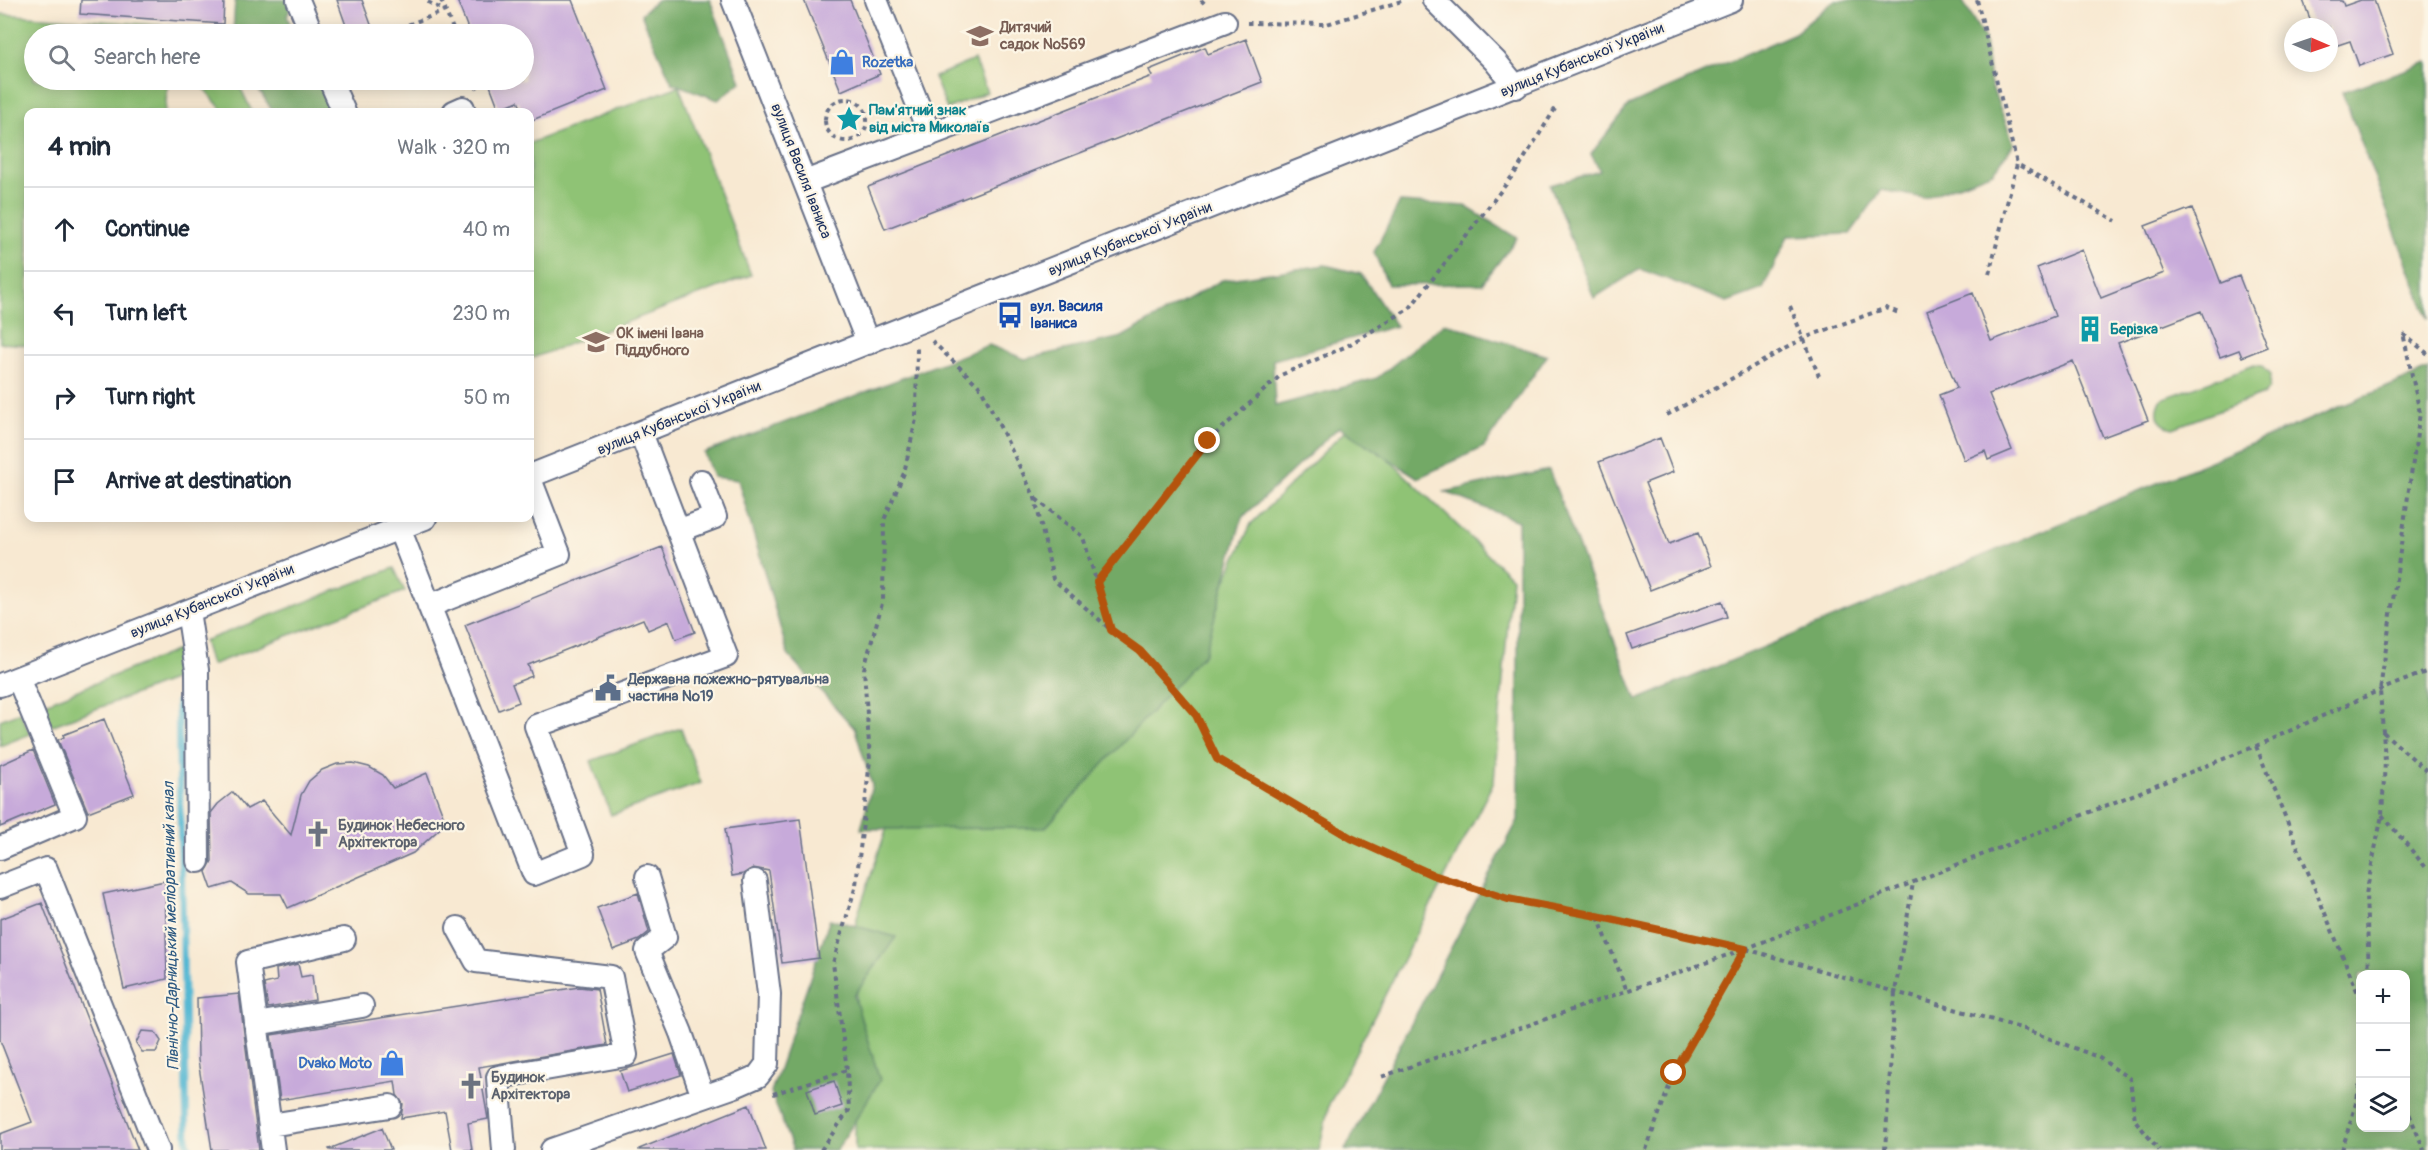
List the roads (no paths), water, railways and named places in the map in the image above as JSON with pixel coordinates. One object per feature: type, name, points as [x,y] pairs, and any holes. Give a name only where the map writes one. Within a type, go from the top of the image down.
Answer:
[{"type":"street","points":[[298,0],[308,24]]},
{"type":"street","name":"вулиця Василя Іваниса","points":[[734,0],[868,343]]},
{"type":"street","points":[[876,0],[930,135]]},
{"type":"street","points":[[1434,0],[1494,60],[1516,87]]},
{"type":"street","name":"вулиця Кубанської України","points":[[534,476],[1516,87],[1718,2]]},
{"type":"street","points":[[806,182],[1225,22]]},
{"type":"street","points":[[334,90],[342,108]]},
{"type":"street","points":[[399,528],[534,874],[583,854],[536,726],[726,656],[641,433]]},
{"type":"street","points":[[678,531],[715,517],[701,482]]},
{"type":"street","points":[[429,606],[559,554],[534,488]]},
{"type":"street","name":"вулиця Кубанської України","points":[[9,682],[415,522]]},
{"type":"street","points":[[188,611],[197,670],[198,861]]},
{"type":"street","points":[[0,848],[75,816],[9,682]]},
{"type":"street","points":[[0,887],[46,869],[158,1150]]},
{"type":"street","points":[[646,877],[665,937],[647,951],[681,1034],[703,1097]]},
{"type":"street","points":[[552,1150],[758,1076],[767,1064],[769,994],[755,881]]},
{"type":"street","points":[[458,928],[476,961],[611,977],[626,1055],[498,1077],[504,1150]]},
{"type":"street","points":[[273,1150],[248,962],[344,939]]},
{"type":"street","points":[[256,1024],[362,1006]]},
{"type":"street","points":[[270,1125],[390,1106]]},
{"type":"waterway","name":"Північно-Дарницький меліоративний канал","points":[[178,702],[187,1142],[190,1150]]},
{"type":"place","name":"Дитячий садок №569","points":[[980,36]]},
{"type":"place","name":"Rozetka","points":[[842,62]]},
{"type":"place","name":"Пам'ятний знак від міста Миколаїв","points":[[849,119]]},
{"type":"place","name":"вул. Василя Іваниса","points":[[1010,315]]},
{"type":"place","name":"Берізка","points":[[2090,329]]},
{"type":"place","name":"ОК імені Івана Піддубного","points":[[596,342]]},
{"type":"place","name":"Державна пожежно-рятувальна частина №19","points":[[608,688]]},
{"type":"place","name":"Будинок Небесного Архітектора","points":[[318,834]]},
{"type":"place","name":"Dvako Moto","points":[[392,1063]]},
{"type":"place","name":"Будинок Архітектора","points":[[471,1086]]}]
